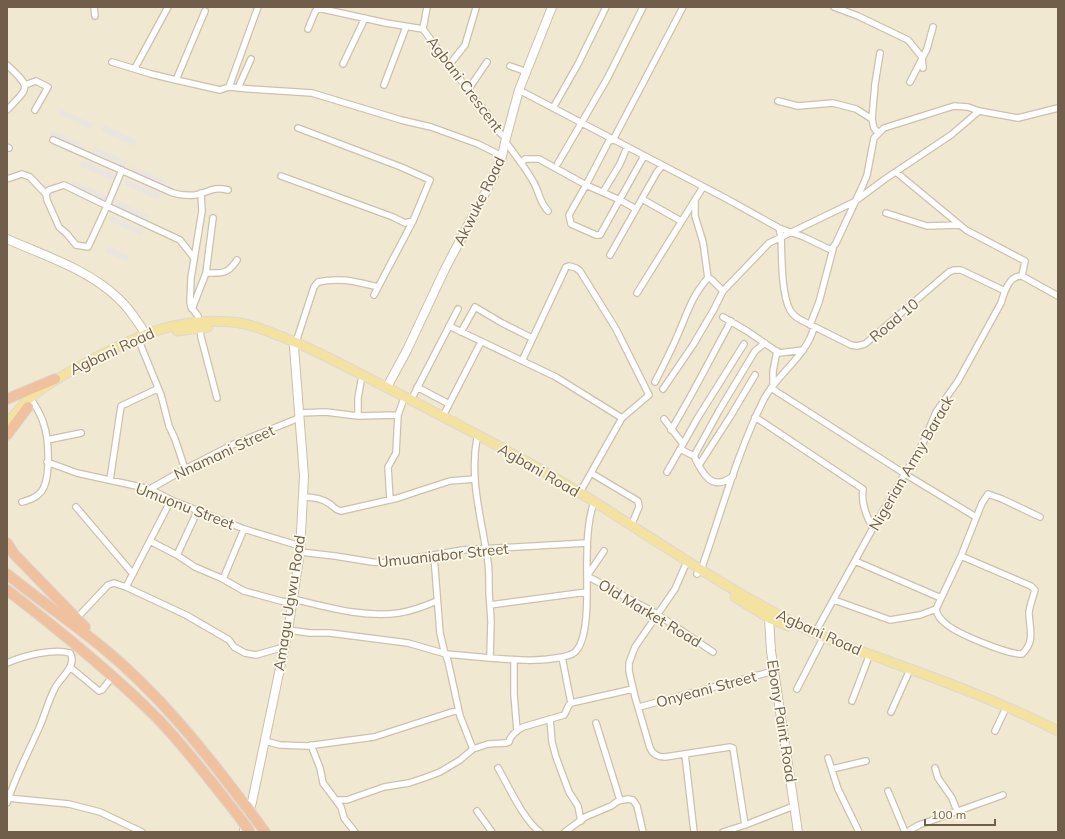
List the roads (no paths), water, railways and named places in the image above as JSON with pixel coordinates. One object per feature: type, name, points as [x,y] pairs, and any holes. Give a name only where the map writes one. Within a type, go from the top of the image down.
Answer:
[{"type":"highway","points":[[7,399],[55,379]]},
{"type":"highway","points":[[7,435],[30,405]]},
{"type":"highway","points":[[7,543],[14,554],[102,647],[182,726],[211,760],[265,832]]},
{"type":"highway","points":[[7,574],[102,647]]},
{"type":"highway","points":[[7,590],[76,643],[157,718],[186,751],[250,832]]},
{"type":"main road","name":"Agbani Road","points":[[7,423],[30,398],[55,379],[168,326],[199,324],[213,321],[241,323],[259,328],[295,344],[510,452],[578,495]]},
{"type":"main road","name":"Agbani Road","points":[[17,412],[30,405],[62,382],[103,358],[144,337]]},
{"type":"main road","name":"Agbani Road","points":[[295,344],[361,381],[385,390]]},
{"type":"main road","name":"Agbani Road","points":[[442,418],[541,473],[631,527],[699,572],[821,642],[1004,712],[1058,737]]},
{"type":"main road","name":"Agbani Road","points":[[631,527],[685,566],[699,572]]},
{"type":"main road","name":"Agbani Road","points":[[770,614],[985,698],[1033,718],[1058,731]]},
{"type":"street","points":[[94,7],[95,16]]},
{"type":"street","points":[[135,68],[168,7]]},
{"type":"street","points":[[229,87],[258,7]]},
{"type":"street","name":"Agbani Crescent","points":[[427,7],[423,29],[486,112],[535,185],[539,198],[548,211]]},
{"type":"street","name":"Akwuke Road","points":[[385,390],[407,350],[445,269],[493,178],[502,156],[519,90],[552,7]]},
{"type":"street","points":[[553,108],[578,64],[606,7]]},
{"type":"street","points":[[558,164],[607,79],[644,7]]},
{"type":"street","points":[[644,156],[600,235],[596,236],[571,224],[569,215],[609,141],[613,140],[683,7]]},
{"type":"street","points":[[834,7],[858,16],[908,40],[922,57],[923,68]]},
{"type":"street","points":[[308,29],[316,8],[406,27],[423,29]]},
{"type":"street","points":[[450,64],[465,45],[476,8]]},
{"type":"street","points":[[176,80],[205,11]]},
{"type":"street","points":[[343,64],[365,18]]},
{"type":"street","points":[[910,82],[928,46],[933,26]]},
{"type":"street","points":[[384,85],[406,27]]},
{"type":"street","points":[[878,133],[874,128],[872,119],[880,52]]},
{"type":"street","points":[[238,88],[251,59]]},
{"type":"street","points":[[112,62],[151,74],[198,84],[213,89],[220,90],[229,87],[312,93],[401,120],[431,127],[478,144],[502,156]]},
{"type":"street","points":[[468,90],[487,62]]},
{"type":"street","points":[[7,65],[23,79],[25,85],[24,91],[7,110]]},
{"type":"street","points":[[510,66],[527,72]]},
{"type":"street","points":[[25,85],[36,81],[48,87],[35,110]]},
{"type":"street","points":[[519,90],[779,228],[804,237],[828,249],[831,250],[833,248]]},
{"type":"street","points":[[778,101],[798,106],[833,103],[856,108],[872,119]]},
{"type":"street","points":[[699,572],[755,417],[772,386],[803,350],[812,334],[812,326],[833,248],[863,186],[867,175],[874,138],[878,133],[890,126],[954,106],[968,107],[979,111],[1018,118],[1058,108]]},
{"type":"street","points":[[663,389],[693,345],[723,291],[768,243],[792,233],[854,202],[951,135],[979,111]]},
{"type":"street","points":[[298,128],[401,167],[430,180],[413,221],[374,296]]},
{"type":"street","points":[[53,140],[183,196],[201,194],[217,188],[228,190]]},
{"type":"street","points":[[603,192],[620,164],[627,147]]},
{"type":"street","points":[[521,163],[524,159],[539,159],[586,185],[620,200],[636,210]]},
{"type":"street","points":[[610,255],[660,165]]},
{"type":"street","points":[[7,179],[22,174],[30,177],[46,194],[47,200],[59,227],[76,245],[88,247],[122,170]]},
{"type":"street","points":[[896,172],[966,230],[1025,261],[1022,276],[1058,296]]},
{"type":"street","points":[[281,176],[393,217],[405,223],[413,221]]},
{"type":"street","points":[[46,194],[49,190],[55,187],[66,185],[180,240],[194,258]]},
{"type":"street","points":[[637,293],[703,187]]},
{"type":"street","points":[[201,194],[202,211],[194,258],[190,304],[197,315],[200,337],[217,398]]},
{"type":"street","points":[[642,199],[681,222]]},
{"type":"street","points":[[695,202],[695,216],[703,242],[708,278]]},
{"type":"street","points":[[886,213],[927,226],[960,225]]},
{"type":"street","points":[[192,309],[206,273],[213,218]]},
{"type":"street","name":"Road 10","points":[[779,228],[785,287],[790,310],[796,317],[851,345],[857,346],[865,344],[949,272],[954,270],[961,270],[1005,291]]},
{"type":"street","points":[[7,239],[67,265],[108,290],[131,312],[144,337],[157,389],[161,395],[169,426],[185,469]]},
{"type":"street","points":[[206,273],[226,272],[232,268],[237,260]]},
{"type":"street","points":[[522,361],[566,267],[569,266],[576,268],[580,271],[616,329],[648,392],[648,397],[622,418],[592,473],[578,495]]},
{"type":"street","name":"Nigerian Army Barack","points":[[816,633],[873,528],[923,443],[936,412],[958,381],[982,338],[1005,291],[1014,278],[1022,276]]},
{"type":"street","points":[[708,278],[711,279],[723,291]]},
{"type":"street","points":[[655,382],[676,338],[688,307],[701,285],[708,278]]},
{"type":"street","points":[[295,344],[314,287],[318,282],[331,279],[346,279],[378,287]]},
{"type":"street","points":[[461,332],[475,307],[532,338]]},
{"type":"street","points":[[390,500],[388,467],[396,453],[398,415],[417,387],[458,309]]},
{"type":"street","points":[[723,317],[777,351],[782,353],[803,350]]},
{"type":"street","points":[[671,430],[688,403],[708,361],[731,321]]},
{"type":"street","points":[[449,326],[556,377],[622,418]]},
{"type":"street","points":[[442,418],[482,342]]},
{"type":"street","points":[[694,456],[755,351],[765,343]]},
{"type":"street","name":"Amagu Ugwu Road","points":[[244,832],[252,802],[288,630],[300,549],[304,476],[295,344]]},
{"type":"street","points":[[667,472],[744,344]]},
{"type":"street","points":[[772,386],[777,351]]},
{"type":"street","points":[[698,465],[730,418],[755,375]]},
{"type":"street","points":[[358,416],[358,398],[361,381]]},
{"type":"street","points":[[772,386],[905,474],[976,517]]},
{"type":"street","points":[[417,387],[449,404]]},
{"type":"street","points":[[110,480],[122,406],[157,389]]},
{"type":"street","points":[[22,502],[32,499],[43,489],[46,481],[47,440],[42,418],[30,405]]},
{"type":"street","name":"Nnamani Street","points":[[150,489],[234,444],[299,416],[326,412],[358,416],[398,415]]},
{"type":"street","points":[[755,417],[863,489],[862,494],[864,506],[873,528]]},
{"type":"street","points":[[664,419],[682,447],[694,456],[700,470],[710,481],[718,483],[727,481],[733,476]]},
{"type":"street","points":[[47,440],[81,433]]},
{"type":"street","points":[[477,438],[474,452],[475,479],[488,562],[491,621],[490,658]]},
{"type":"street","name":"Umuonu Street","points":[[47,462],[77,473],[150,489],[171,500],[300,549]]},
{"type":"street","points":[[592,473],[638,501],[639,507],[631,527]]},
{"type":"street","points":[[303,497],[319,498],[330,504],[336,510],[341,511],[390,500],[450,481],[475,479]]},
{"type":"street","points":[[961,556],[1031,586],[1035,590],[1029,612],[1032,635],[1026,649],[1022,654],[1014,654],[975,639],[952,628],[938,616],[936,609],[961,556],[985,498],[991,494],[1040,517]]},
{"type":"street","points":[[126,587],[171,500]]},
{"type":"street","points":[[288,630],[310,633],[330,633],[408,643],[446,654],[490,658],[539,660],[571,655],[576,652],[581,641],[586,621],[587,543],[590,515],[593,504]]},
{"type":"street","points":[[76,507],[133,574]]},
{"type":"street","points":[[177,555],[198,510]]},
{"type":"street","points":[[224,579],[244,529]]},
{"type":"street","points":[[150,541],[177,555],[195,567],[224,579],[244,591],[286,602],[293,599],[346,611],[377,614],[401,613],[437,602]]},
{"type":"street","name":"Umuaniabor Street","points":[[300,549],[381,563],[400,562],[462,550],[587,543]]},
{"type":"street","points":[[587,576],[604,551]]},
{"type":"street","points":[[434,556],[440,633],[448,661],[458,710],[467,737],[473,749]]},
{"type":"street","points":[[856,561],[941,598]]},
{"type":"street","points":[[685,566],[675,589],[657,614],[630,658],[629,668],[633,689],[652,753],[660,757],[730,747],[733,748],[745,825]]},
{"type":"street","name":"Old Market Road","points":[[587,576],[657,614],[713,652]]},
{"type":"street","points":[[76,619],[108,585],[114,583],[126,587],[186,615],[229,640],[234,647],[245,653],[256,655],[284,647]]},
{"type":"street","points":[[490,605],[587,592]]},
{"type":"street","points":[[834,600],[890,620],[920,615],[936,609]]},
{"type":"street","name":"Ebony Paint Road","points":[[770,614],[771,651],[798,832]]},
{"type":"street","points":[[797,689],[821,642]]},
{"type":"street","points":[[76,643],[70,653],[72,658],[70,668],[62,676],[53,690],[39,728],[7,799],[69,804],[100,812],[142,832]]},
{"type":"street","points":[[7,663],[18,659],[52,652],[60,651],[70,653]]},
{"type":"street","points":[[337,800],[347,800],[384,788],[409,783],[424,778],[440,772],[460,760],[473,749],[488,744],[509,742],[517,730],[523,727],[564,715],[571,703],[562,657]]},
{"type":"street","points":[[852,701],[868,659]]},
{"type":"street","points":[[514,660],[514,694],[517,730]]},
{"type":"street","points":[[70,668],[99,691],[102,690],[113,676]]},
{"type":"street","name":"Onyeani Street","points":[[638,707],[774,671]]},
{"type":"street","points":[[891,712],[908,674]]},
{"type":"street","points":[[571,703],[633,689]]},
{"type":"street","points":[[265,741],[291,746],[374,737],[458,710]]},
{"type":"street","points":[[995,731],[1004,712]]},
{"type":"street","points":[[550,720],[552,742],[556,757],[569,792],[578,806],[581,821]]},
{"type":"street","points":[[596,723],[620,800]]},
{"type":"street","points":[[311,745],[320,768],[323,783],[337,800],[342,809],[344,818],[355,832]]},
{"type":"street","points":[[685,754],[694,832]]},
{"type":"street","points":[[828,758],[838,789],[858,832]]},
{"type":"street","points":[[832,769],[866,761]]},
{"type":"street","points":[[498,768],[524,813],[540,832]]},
{"type":"street","points":[[935,768],[938,778],[952,798],[957,811]]},
{"type":"street","points":[[888,791],[908,832],[919,825],[1003,795]]},
{"type":"street","points":[[565,832],[585,817],[611,806],[620,800],[631,799],[635,802],[639,810],[643,832]]},
{"type":"street","points":[[342,809],[347,800]]},
{"type":"street","points":[[723,832],[794,806]]},
{"type":"street","points":[[476,811],[492,832]]}]
